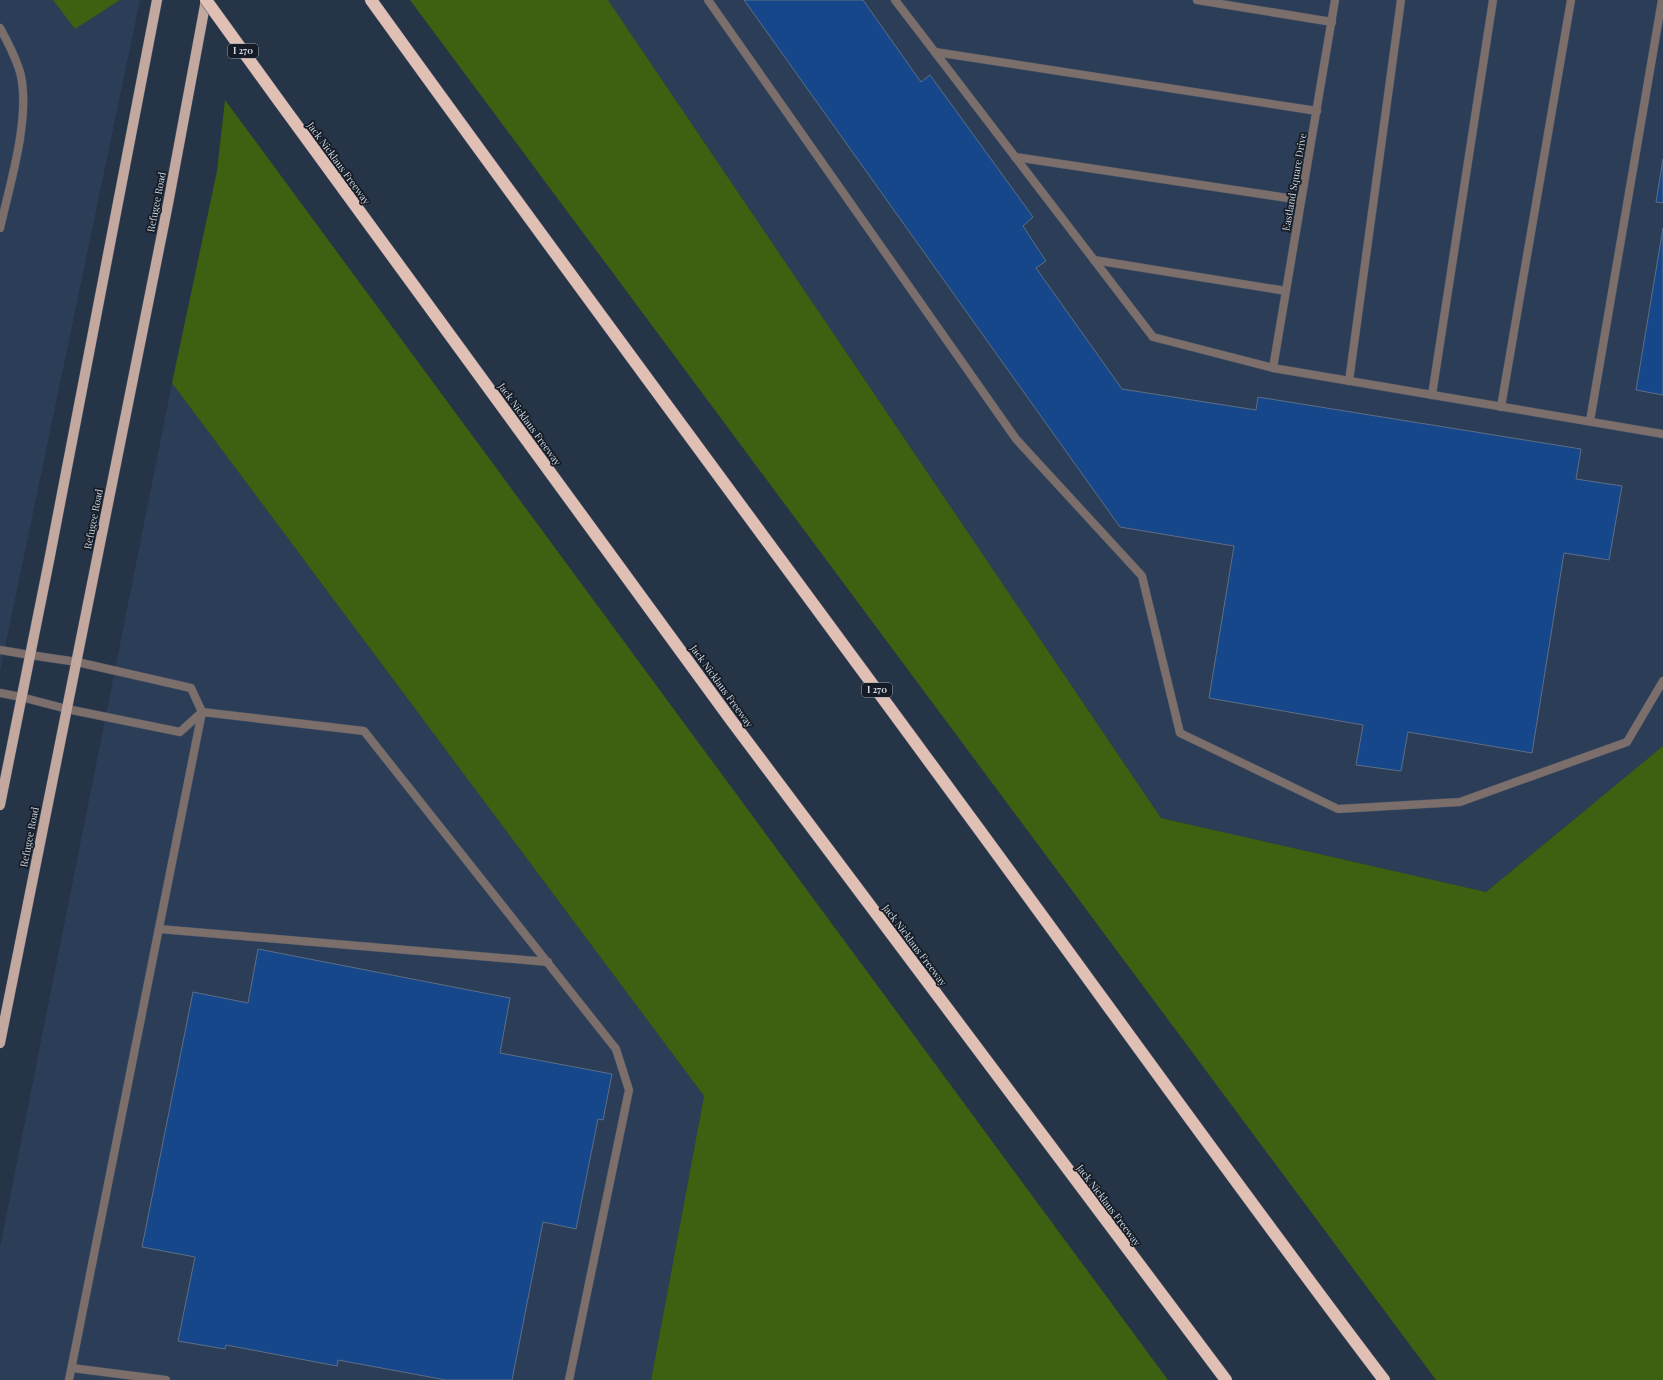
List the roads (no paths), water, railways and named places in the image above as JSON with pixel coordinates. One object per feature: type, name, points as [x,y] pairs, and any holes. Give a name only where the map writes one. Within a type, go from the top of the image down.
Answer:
[{"type":"highway","name":"Jack Nicklaus Freeway","points":[[206,0],[731,720],[1226,1380]]},
{"type":"highway","name":"I 270","points":[[372,0],[460,123],[973,821],[1290,1257],[1384,1380]]},
{"type":"main road","points":[[0,805],[157,0]]},
{"type":"main road","name":"Refugee Road","points":[[0,1043],[168,204],[206,0]]},
{"type":"street","points":[[708,0],[1016,439],[1142,576],[1180,733],[1338,809],[1460,802],[1627,742],[1663,681]]},
{"type":"street","points":[[895,0],[1153,337],[1273,368],[1663,434]]},
{"type":"street","points":[[1197,0],[1332,22]]},
{"type":"street","name":"Eastland Square Drive","points":[[1273,368],[1335,0]]},
{"type":"street","points":[[1349,381],[1401,0]]},
{"type":"street","points":[[1432,395],[1493,0]]},
{"type":"street","points":[[1501,406],[1571,0]]},
{"type":"street","points":[[1590,421],[1662,0]]},
{"type":"street","points":[[0,28],[16,59],[21,78],[23,97],[21,128],[16,160],[0,228]]},
{"type":"street","points":[[935,52],[1317,111]]},
{"type":"street","points":[[1015,157],[1301,200]]},
{"type":"street","points":[[1094,260],[1286,291]]},
{"type":"street","points":[[0,650],[77,662],[191,688],[202,712],[69,1380]]},
{"type":"street","points":[[0,693],[67,709],[180,732],[202,712],[364,731],[616,1048],[629,1090],[569,1380]]},
{"type":"street","points":[[159,929],[548,962]]},
{"type":"street","points":[[72,1368],[166,1380]]}]
